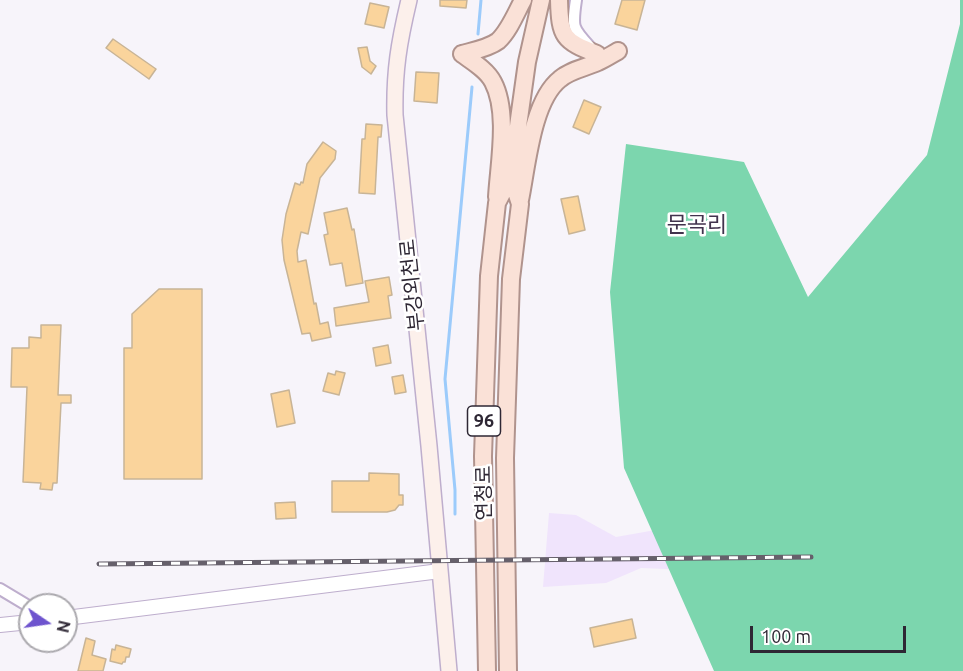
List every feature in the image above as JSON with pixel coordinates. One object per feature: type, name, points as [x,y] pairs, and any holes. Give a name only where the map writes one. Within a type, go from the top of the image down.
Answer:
[{"type":"main road","name":"부강외천로","points":[[409,0],[398,46],[394,81],[395,115],[449,671]]},
{"type":"main road","points":[[497,203],[500,101],[492,80],[481,67],[462,54],[498,41],[513,20],[523,0]]},
{"type":"main road","name":"연청로","points":[[487,671],[483,445],[489,276],[497,203],[511,176],[527,62],[541,0]]},
{"type":"main road","points":[[559,0],[562,33],[573,44],[597,54]]},
{"type":"main road","points":[[520,204],[531,144],[541,106],[549,90],[560,78],[599,62],[618,51]]},
{"type":"main road","name":"연청로","points":[[508,671],[506,413],[511,279],[520,204],[511,176]]},
{"type":"street","points":[[576,0],[573,19],[575,32],[597,54]]},
{"type":"street","points":[[78,616],[440,570]]},
{"type":"street","points":[[0,589],[18,600]]},
{"type":"street","points":[[0,625],[18,623]]},
{"type":"shaded area","points":[[549,513],[576,515],[616,537],[695,523],[739,572],[641,568],[606,583],[543,587]]},
{"type":"green space","points":[[960,0],[963,0],[963,671],[714,671],[624,468],[610,292],[626,144],[744,162],[808,297],[927,155],[960,24]]},
{"type":"building","points":[[440,0],[467,0],[466,8],[440,6]]},
{"type":"building","points":[[622,0],[645,0],[637,30],[615,24]]},
{"type":"building","points":[[370,3],[389,7],[384,28],[365,24]]},
{"type":"building","points":[[113,39],[156,69],[149,79],[106,48]]},
{"type":"building","points":[[367,47],[370,61],[376,66],[371,74],[362,67],[358,48]]},
{"type":"building","points":[[416,72],[439,73],[437,103],[414,101]]},
{"type":"building","points":[[584,100],[601,107],[589,134],[573,127]]},
{"type":"building","points":[[366,124],[382,125],[381,137],[378,137],[375,194],[359,193],[362,139],[365,139]]},
{"type":"building","points":[[323,142],[336,151],[335,159],[320,178],[308,234],[301,232],[297,251],[298,262],[306,260],[320,324],[328,322],[331,337],[312,341],[310,333],[302,334],[284,260],[282,240],[286,214],[295,183],[300,185],[301,182],[303,183],[307,164]]},
{"type":"building","points":[[578,196],[585,230],[569,234],[561,199]]},
{"type":"building","points":[[347,208],[352,230],[354,229],[363,283],[346,286],[342,263],[330,265],[324,235],[328,234],[324,213]]},
{"type":"building","points":[[389,277],[392,295],[388,296],[391,318],[336,326],[334,308],[369,302],[365,281]]},
{"type":"building","points":[[159,289],[202,289],[202,479],[124,479],[124,348],[132,348],[132,314]]},
{"type":"building","points":[[41,325],[61,325],[58,395],[71,395],[71,403],[61,403],[57,483],[53,483],[52,490],[40,489],[41,483],[23,482],[27,387],[11,387],[12,348],[29,348],[29,337],[41,338]]},
{"type":"building","points":[[388,345],[391,363],[376,366],[373,348]]},
{"type":"building","points":[[336,371],[345,373],[339,395],[323,391],[328,373],[335,375]]},
{"type":"building","points":[[403,375],[406,392],[395,394],[392,377]]},
{"type":"building","points":[[289,390],[295,423],[277,427],[271,394]]},
{"type":"building","points":[[369,473],[399,474],[399,495],[403,495],[403,505],[387,512],[332,512],[332,481],[369,481]]},
{"type":"building","points":[[295,502],[296,518],[276,519],[275,503]]},
{"type":"building","points":[[632,619],[636,638],[594,647],[590,628]]},
{"type":"building","points":[[86,638],[95,641],[92,655],[106,659],[103,671],[78,671]]},
{"type":"building","points":[[116,645],[131,649],[129,657],[126,657],[122,664],[110,661],[112,649],[115,650]]},
{"type":"waterway","points":[[478,34],[481,0]]},
{"type":"waterway","points":[[455,514],[445,379],[472,87]]},
{"type":"railway","points":[[99,564],[811,557]]},
{"type":"district","name":"문곡리","points":[[697,225]]}]
